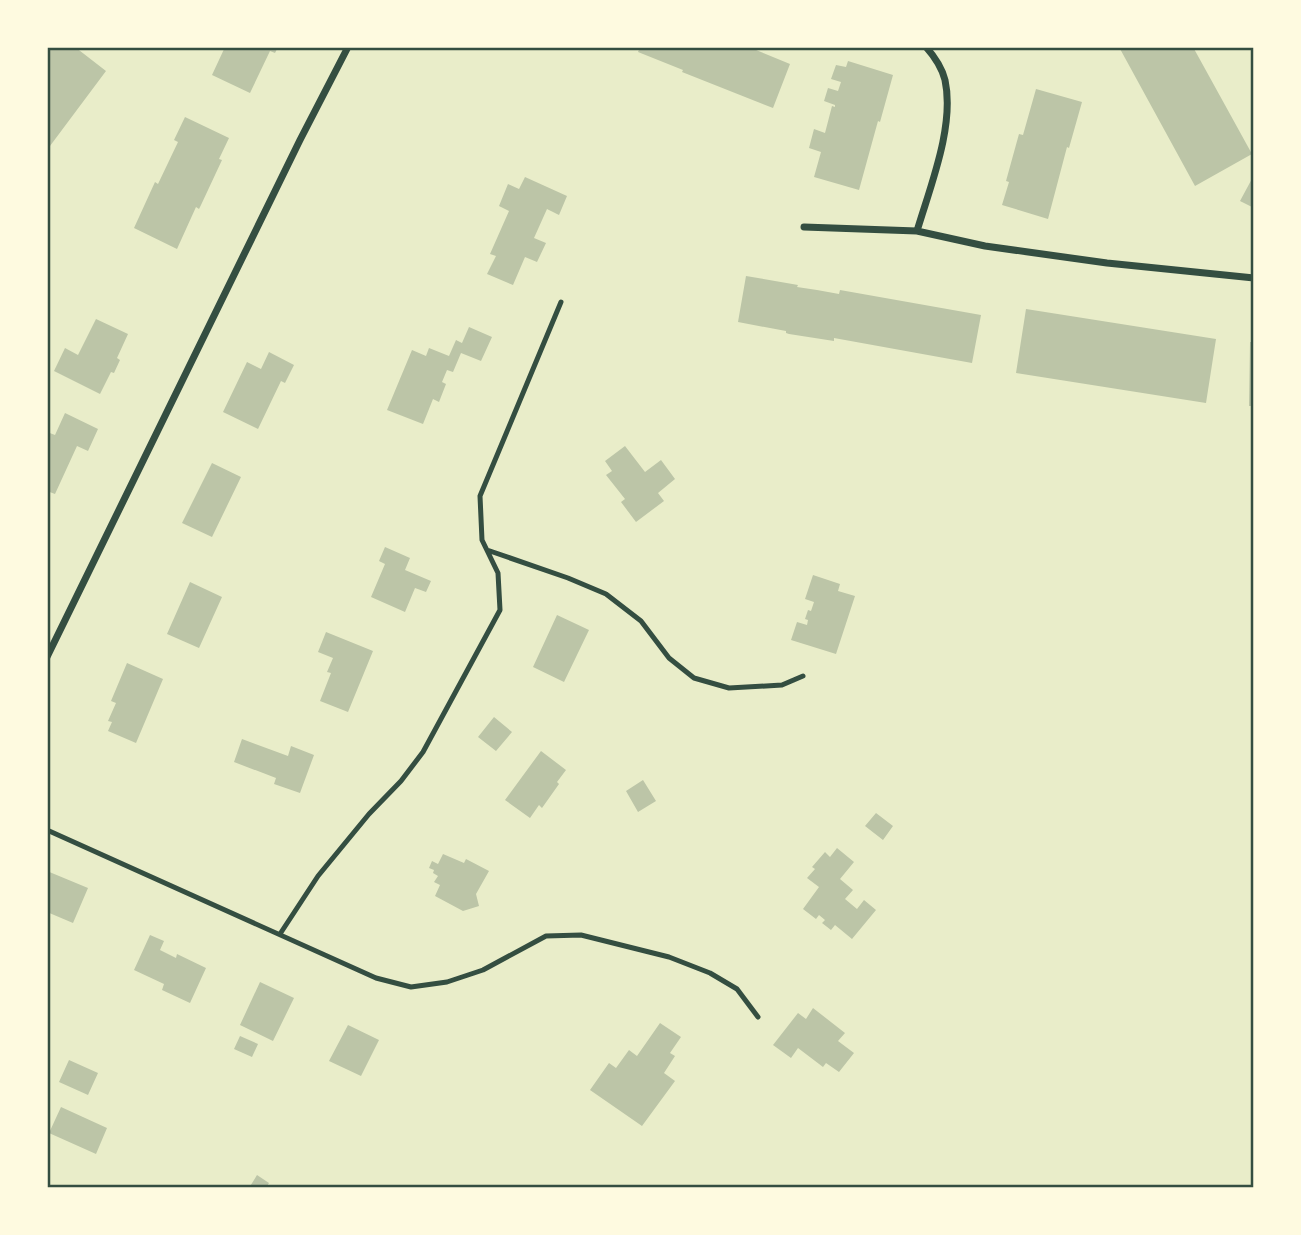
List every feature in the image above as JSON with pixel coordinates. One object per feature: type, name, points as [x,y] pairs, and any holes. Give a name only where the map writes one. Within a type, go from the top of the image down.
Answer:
[{"type":"street","points":[[47,657],[300,139],[348,47]]},
{"type":"street","points":[[917,230],[943,141],[947,107],[945,79],[926,47]]},
{"type":"street","points":[[804,227],[917,230],[985,246],[1053,256],[1254,278]]},
{"type":"lane","points":[[280,933],[318,876],[369,814],[401,782],[423,752],[500,610],[498,573],[482,540],[480,496],[561,302]]},
{"type":"lane","points":[[487,550],[606,594],[641,621],[669,658],[694,678],[729,688],[782,685],[803,677]]},
{"type":"lane","points":[[47,830],[376,978],[411,987],[447,982],[483,970],[546,936],[580,935],[669,957],[710,973],[737,989],[758,1017]]},
{"type":"building","points":[[47,47],[75,47],[106,71],[47,150]]},
{"type":"building","points":[[225,47],[278,47],[275,53],[270,51],[250,93],[212,75]]},
{"type":"building","points":[[640,47],[749,47],[790,64],[773,108],[638,52]]},
{"type":"building","points":[[1119,47],[1193,47],[1252,154],[1195,186]]},
{"type":"building","points":[[848,61],[893,75],[859,190],[814,177],[821,152],[809,148],[814,129],[825,133],[832,106],[835,107],[824,101],[828,88],[838,91],[841,82],[831,79],[836,65],[846,67]]},
{"type":"building","points":[[1036,89],[1082,102],[1048,219],[1002,205],[1019,134],[1023,135]]},
{"type":"building","points":[[185,117],[229,138],[201,205],[199,209],[196,207],[177,249],[134,228],[155,182],[158,184],[178,142],[174,140]]},
{"type":"building","points":[[1254,175],[1254,208],[1240,201]]},
{"type":"building","points":[[525,177],[567,196],[559,215],[547,209],[534,238],[546,243],[537,262],[525,257],[513,285],[487,274],[496,256],[490,254],[509,211],[499,206],[508,184],[519,189]]},
{"type":"building","points":[[746,276],[839,294],[840,290],[981,315],[972,363],[834,338],[834,341],[789,334],[786,331],[738,322]]},
{"type":"building","points":[[1026,309],[1216,339],[1206,403],[1016,373]]},
{"type":"building","points":[[96,319],[128,334],[117,358],[120,360],[114,373],[111,372],[100,394],[54,371],[65,348],[78,355]]},
{"type":"building","points":[[469,327],[492,337],[481,361],[461,353],[453,372],[447,370],[442,382],[446,384],[439,402],[433,399],[423,424],[387,410],[412,350],[426,356],[429,348],[449,356],[456,340],[462,343]]},
{"type":"building","points":[[1250,342],[1254,342],[1254,406],[1249,406]]},
{"type":"building","points":[[269,352],[294,365],[285,383],[281,381],[258,429],[223,412],[247,362],[261,369]]},
{"type":"building","points":[[65,413],[98,429],[88,451],[77,446],[55,494],[47,491],[47,432],[55,435]]},
{"type":"building","points":[[625,446],[645,472],[661,460],[675,479],[658,493],[664,501],[636,522],[621,502],[625,499],[606,475],[612,471],[605,461]]},
{"type":"building","points":[[212,463],[241,477],[212,537],[182,523]]},
{"type":"building","points":[[385,547],[410,558],[405,570],[431,581],[426,592],[415,588],[405,612],[371,597],[385,564],[379,561]]},
{"type":"building","points":[[813,575],[840,584],[838,591],[855,596],[836,654],[791,640],[797,622],[807,625],[808,620],[805,619],[814,602],[805,599]]},
{"type":"building","points":[[190,582],[222,597],[199,648],[167,634]]},
{"type":"building","points":[[557,615],[589,630],[564,682],[533,667]]},
{"type":"building","points":[[326,632],[373,651],[348,712],[320,701],[331,673],[327,672],[333,658],[318,652]]},
{"type":"building","points":[[127,663],[163,679],[136,743],[108,731],[112,722],[108,721],[116,703],[111,701]]},
{"type":"building","points":[[494,717],[512,732],[496,751],[478,737]]},
{"type":"building","points":[[242,739],[288,756],[291,746],[314,755],[300,793],[274,784],[276,778],[234,762]]},
{"type":"building","points":[[541,751],[566,770],[542,808],[539,805],[530,818],[505,800]]},
{"type":"building","points":[[643,780],[656,801],[638,812],[626,791]]},
{"type":"building","points":[[876,813],[893,826],[883,840],[865,826]]},
{"type":"building","points":[[837,848],[854,862],[840,879],[853,890],[845,899],[857,909],[864,900],[876,910],[852,939],[835,925],[831,930],[822,923],[825,920],[819,915],[816,919],[803,909],[819,887],[807,878],[815,869],[812,867],[825,852],[830,857]]},
{"type":"building","points":[[443,854],[464,863],[466,859],[489,871],[476,894],[479,906],[463,911],[435,896],[440,885],[434,882],[438,876],[429,868],[432,861],[438,864]]},
{"type":"building","points":[[47,871],[88,888],[73,923],[47,912]]},
{"type":"building","points":[[150,935],[164,941],[160,950],[176,958],[177,954],[206,968],[190,1003],[162,990],[164,984],[134,970]]},
{"type":"building","points":[[260,982],[294,998],[273,1041],[240,1025]]},
{"type":"building","points":[[813,1008],[845,1033],[838,1041],[854,1053],[839,1072],[826,1063],[823,1067],[798,1048],[791,1058],[773,1045],[798,1013],[806,1019]]},
{"type":"building","points":[[660,1023],[681,1037],[670,1053],[675,1056],[664,1073],[675,1081],[642,1126],[590,1090],[609,1063],[616,1068],[629,1050],[637,1056]]},
{"type":"building","points":[[348,1025],[379,1040],[361,1076],[329,1061]]},
{"type":"building","points":[[240,1036],[258,1044],[252,1057],[234,1049]]},
{"type":"building","points":[[69,1060],[98,1073],[88,1095],[59,1082]]},
{"type":"building","points":[[61,1107],[107,1128],[96,1154],[49,1133]]},
{"type":"building","points":[[257,1175],[269,1183],[266,1188],[249,1188]]}]
